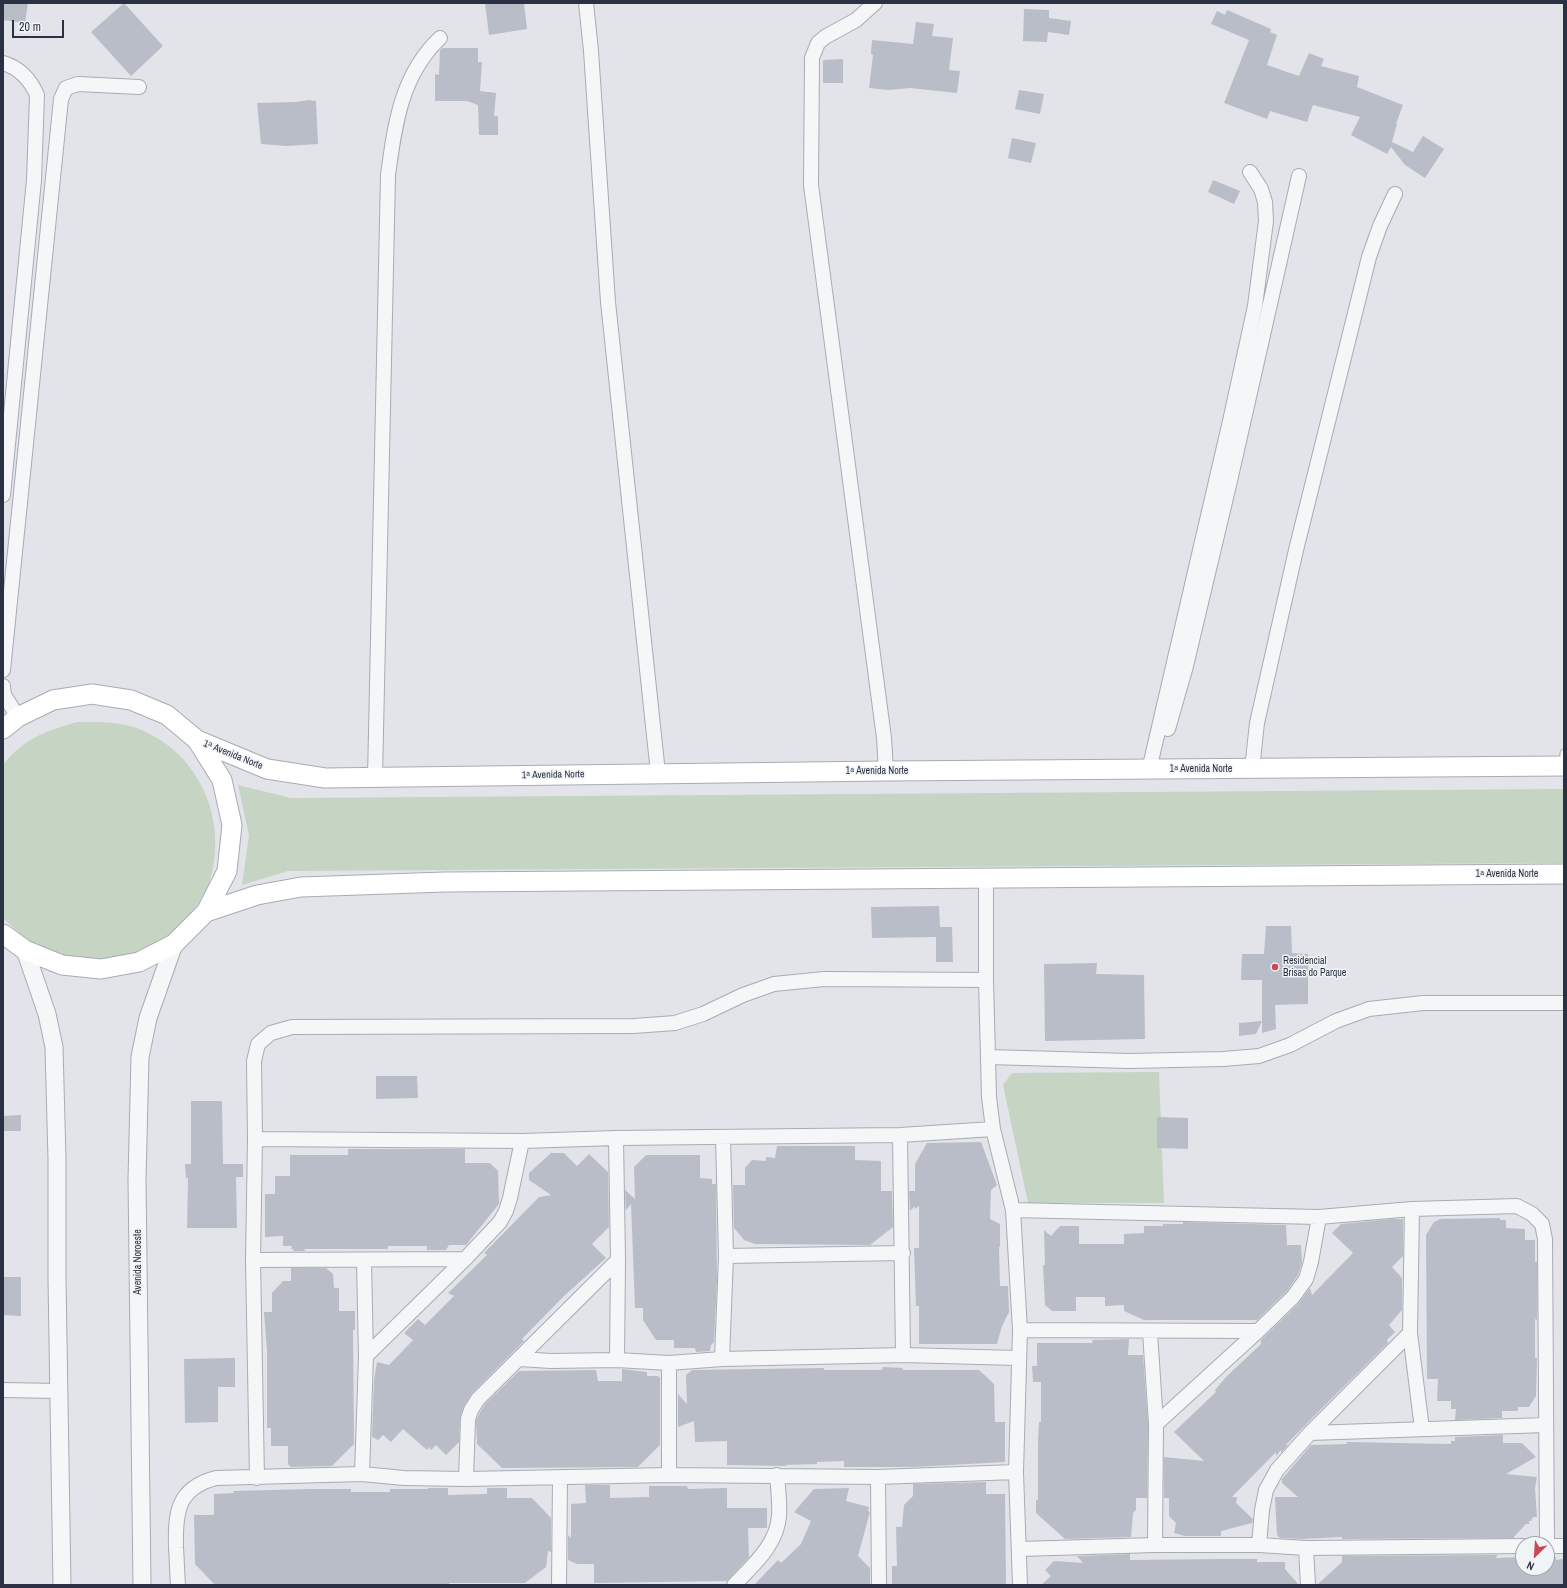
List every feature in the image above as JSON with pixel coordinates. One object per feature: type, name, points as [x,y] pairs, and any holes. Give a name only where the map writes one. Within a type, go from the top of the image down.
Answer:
[{"type":"main road","points":[[3,729],[18,717],[54,700],[92,694],[131,700],[167,715],[197,740],[222,780],[232,825],[227,871],[206,912],[174,944],[139,962],[101,969],[62,965],[25,950],[3,934]]},
{"type":"main road","name":"1ᵃ Avenida Norte","points":[[197,740],[267,769],[325,778],[658,773],[1252,769],[1564,762]]},
{"type":"main road","name":"1ᵃ Avenida Norte","points":[[206,912],[257,895],[301,887],[445,882],[1564,874]]},
{"type":"street","points":[[586,3],[591,51],[608,302],[658,773]]},
{"type":"street","points":[[875,3],[856,20],[825,37],[815,48],[812,58],[811,185],[884,738],[886,771]]},
{"type":"street","points":[[375,778],[388,175],[398,116],[409,80],[426,51],[440,38]]},
{"type":"street","points":[[3,63],[11,65],[25,75],[33,85],[37,95],[34,180],[3,495]]},
{"type":"street","points":[[3,670],[61,99],[66,88],[78,84],[139,87]]},
{"type":"street","points":[[1153,770],[1255,306],[1266,221],[1265,202],[1261,189],[1250,172]]},
{"type":"street","points":[[1153,770],[1186,666],[1300,176]]},
{"type":"street","points":[[1252,769],[1257,723],[1296,550],[1369,257],[1380,226],[1395,194]]},
{"type":"street","points":[[3,686],[4,695],[18,717]]},
{"type":"street","points":[[986,878],[988,1057],[993,1129],[1013,1210],[1020,1330],[1018,1358],[1016,1472],[1020,1549],[1020,1585]]},
{"type":"street","name":"Avenida Noroeste","points":[[142,1585],[137,1180],[140,1057],[148,1018],[174,944]]},
{"type":"street","points":[[25,950],[47,1014],[54,1048],[62,1585]]},
{"type":"street","points":[[257,1478],[253,1260],[255,1139],[254,1061],[255,1050],[258,1044],[271,1033],[292,1027],[634,1026],[675,1023],[703,1014],[743,995],[774,984],[824,979],[986,980]]},
{"type":"street","points":[[988,1057],[1130,1061],[1223,1059],[1259,1056],[1284,1047],[1336,1020],[1369,1009],[1422,1003],[1564,1003]]},
{"type":"street","points":[[255,1139],[522,1141],[616,1138],[900,1135],[993,1129]]},
{"type":"street","points":[[900,1135],[903,1355]]},
{"type":"street","points":[[616,1138],[618,1260],[617,1360]]},
{"type":"street","points":[[722,1359],[726,1256],[723,1138]]},
{"type":"street","points":[[366,1356],[465,1259],[500,1222],[506,1211],[522,1141]]},
{"type":"street","points":[[1013,1210],[1319,1217],[1412,1209],[1516,1206],[1532,1214],[1542,1224],[1545,1239],[1547,1536]]},
{"type":"street","points":[[1412,1209],[1410,1333],[1422,1429]]},
{"type":"street","points":[[1156,1424],[1293,1297],[1306,1279],[1311,1262],[1319,1217]]},
{"type":"street","points":[[726,1256],[902,1254]]},
{"type":"street","points":[[253,1260],[364,1261],[465,1259]]},
{"type":"street","points":[[466,1479],[468,1419],[471,1410],[478,1399],[520,1359],[618,1260]]},
{"type":"street","points":[[362,1474],[366,1356],[364,1261]]},
{"type":"street","points":[[1020,1330],[1150,1332],[1258,1331]]},
{"type":"street","points":[[1150,1332],[1156,1424],[1156,1545]]},
{"type":"street","points":[[1259,1545],[1262,1510],[1266,1490],[1277,1470],[1310,1433],[1410,1333]]},
{"type":"street","points":[[520,1359],[551,1361],[617,1360],[669,1363],[722,1359],[903,1355],[1018,1358]]},
{"type":"street","points":[[669,1363],[669,1475]]},
{"type":"street","points":[[3,1390],[59,1391]]},
{"type":"street","points":[[1310,1433],[1546,1425]]},
{"type":"street","points":[[178,1585],[175,1522],[181,1502],[189,1491],[203,1482],[230,1477],[257,1478],[362,1474],[404,1478],[466,1479],[669,1475],[878,1477],[1016,1472]]},
{"type":"street","points":[[734,1585],[764,1552],[775,1535],[779,1516],[777,1476]]},
{"type":"street","points":[[878,1477],[879,1585]]},
{"type":"street","points":[[559,1585],[560,1478]]},
{"type":"street","points":[[1020,1549],[1156,1545],[1259,1545],[1306,1548],[1515,1546]]},
{"type":"street","points":[[1306,1548],[1308,1585]]},
{"type":"green space","points":[[77,722],[113,723],[131,726],[148,733],[167,745],[184,760],[197,778],[207,797],[213,818],[215,839],[214,862],[209,884],[188,917],[174,931],[158,943],[140,952],[121,958],[101,961],[80,960],[52,953],[36,945],[22,935],[3,918],[3,765],[19,748],[27,742],[46,732]]},
{"type":"green space","points":[[238,785],[291,798],[1564,789],[1564,863],[288,871],[242,885],[249,835]]},
{"type":"green space","points":[[1159,1072],[1164,1203],[1028,1203],[1003,1085],[1012,1073]]},
{"type":"building","points":[[3,3],[28,3],[25,23],[3,20]]},
{"type":"building","points":[[124,3],[163,46],[131,76],[91,32]]},
{"type":"building","points":[[485,3],[524,3],[527,29],[489,35]]},
{"type":"building","points":[[1024,9],[1049,10],[1049,18],[1071,21],[1069,35],[1048,32],[1047,42],[1023,41]]},
{"type":"building","points":[[1227,10],[1271,29],[1270,32],[1277,35],[1267,65],[1299,76],[1309,53],[1324,59],[1321,66],[1359,76],[1357,87],[1403,105],[1396,124],[1392,142],[1413,152],[1423,136],[1444,149],[1425,178],[1405,165],[1391,147],[1387,154],[1351,135],[1360,117],[1313,105],[1307,122],[1270,111],[1267,119],[1224,103],[1249,40],[1211,24],[1217,11],[1225,15]]},
{"type":"building","points":[[916,22],[934,24],[932,36],[953,38],[949,70],[960,71],[957,93],[910,88],[889,90],[869,88],[873,55],[871,54],[872,40],[913,44]]},
{"type":"building","points":[[443,48],[478,48],[478,62],[482,62],[480,91],[496,93],[494,116],[498,116],[498,135],[479,135],[478,105],[467,101],[435,101],[435,74],[439,75],[440,50]]},
{"type":"building","points":[[843,59],[843,83],[823,83],[823,60]]},
{"type":"building","points":[[1019,90],[1044,94],[1040,114],[1015,109]]},
{"type":"building","points":[[309,100],[316,101],[318,144],[287,146],[261,144],[257,103],[296,102]]},
{"type":"building","points":[[1012,138],[1036,143],[1031,163],[1008,158]]},
{"type":"building","points":[[1213,180],[1240,191],[1234,204],[1208,192]]},
{"type":"building","points":[[939,906],[940,927],[952,927],[953,962],[936,962],[936,937],[872,938],[871,907]]},
{"type":"building","name":"Residencial Brisas do Parque","points":[[1266,926],[1291,926],[1292,953],[1308,954],[1308,1004],[1275,1005],[1276,1029],[1262,1033],[1262,980],[1241,980],[1242,954],[1264,954]]},
{"type":"building","points":[[1097,963],[1096,974],[1144,975],[1145,1039],[1045,1041],[1044,964]]},
{"type":"building","points":[[1262,1021],[1256,1034],[1239,1036],[1239,1023]]},
{"type":"building","points":[[376,1076],[417,1076],[418,1098],[376,1099]]},
{"type":"building","points":[[191,1101],[222,1101],[223,1164],[243,1164],[243,1177],[236,1177],[237,1228],[187,1228],[188,1178],[186,1178],[185,1164],[191,1164]]},
{"type":"building","points":[[21,1115],[21,1131],[3,1131],[3,1116]]},
{"type":"building","points":[[1157,1117],[1188,1118],[1188,1149],[1157,1148]]},
{"type":"building","points":[[981,1142],[997,1185],[991,1190],[990,1219],[1000,1224],[1000,1286],[1008,1286],[1009,1312],[1002,1326],[997,1344],[919,1344],[919,1306],[916,1306],[914,1248],[919,1248],[919,1206],[915,1209],[915,1206],[910,1211],[909,1191],[915,1191],[915,1164],[927,1143]]},
{"type":"building","points":[[777,1146],[855,1146],[855,1160],[881,1161],[881,1191],[892,1191],[893,1227],[870,1245],[755,1244],[744,1240],[734,1228],[733,1185],[745,1185],[745,1168],[752,1160],[766,1161],[766,1157],[775,1158]]},
{"type":"building","points":[[348,1149],[465,1149],[465,1163],[490,1163],[498,1171],[499,1204],[466,1245],[449,1245],[446,1250],[427,1250],[427,1246],[388,1246],[388,1249],[303,1249],[306,1251],[293,1251],[294,1249],[291,1249],[292,1246],[283,1246],[283,1236],[265,1237],[265,1194],[275,1194],[275,1176],[290,1176],[290,1155],[348,1155]]},
{"type":"building","points":[[551,1153],[564,1153],[577,1166],[589,1154],[608,1172],[609,1227],[592,1244],[606,1258],[563,1297],[522,1339],[524,1341],[472,1393],[464,1406],[460,1417],[459,1442],[446,1455],[436,1445],[431,1450],[429,1447],[427,1450],[403,1429],[391,1442],[383,1435],[378,1440],[372,1437],[374,1380],[377,1362],[389,1365],[413,1340],[404,1333],[418,1319],[425,1325],[454,1296],[448,1293],[487,1255],[484,1253],[539,1197],[551,1195],[529,1180],[529,1173]]},
{"type":"building","points":[[646,1155],[700,1155],[700,1178],[712,1179],[712,1184],[716,1184],[717,1280],[714,1342],[711,1345],[710,1351],[696,1352],[695,1348],[674,1348],[674,1340],[656,1340],[643,1320],[643,1308],[635,1308],[631,1204],[626,1210],[625,1190],[635,1199],[634,1167]]},
{"type":"building","points":[[1500,1218],[1500,1220],[1506,1220],[1506,1228],[1525,1229],[1525,1240],[1535,1240],[1535,1262],[1537,1262],[1537,1320],[1535,1319],[1535,1358],[1537,1358],[1536,1396],[1529,1407],[1518,1407],[1518,1411],[1502,1411],[1502,1418],[1455,1420],[1456,1409],[1451,1409],[1451,1401],[1437,1401],[1438,1379],[1427,1379],[1426,1235],[1434,1222],[1440,1219]]},
{"type":"building","points":[[1403,1219],[1403,1256],[1392,1267],[1402,1278],[1402,1310],[1389,1325],[1395,1332],[1387,1340],[1388,1343],[1320,1410],[1286,1445],[1288,1445],[1281,1453],[1281,1450],[1276,1456],[1276,1452],[1232,1497],[1237,1497],[1236,1503],[1253,1519],[1252,1523],[1221,1531],[1221,1536],[1185,1536],[1174,1533],[1176,1523],[1169,1516],[1169,1498],[1164,1498],[1164,1457],[1204,1461],[1174,1432],[1216,1392],[1215,1390],[1227,1376],[1261,1344],[1261,1340],[1299,1303],[1310,1288],[1312,1295],[1353,1253],[1332,1233],[1341,1224]]},
{"type":"building","points":[[1183,1222],[1286,1225],[1287,1245],[1301,1245],[1302,1263],[1298,1275],[1287,1291],[1257,1320],[1144,1320],[1124,1311],[1124,1305],[1105,1306],[1105,1297],[1076,1297],[1076,1311],[1052,1311],[1045,1305],[1043,1265],[1045,1265],[1044,1230],[1051,1236],[1060,1226],[1079,1226],[1079,1244],[1124,1244],[1124,1234],[1144,1233],[1144,1226],[1183,1224]]},
{"type":"building","points":[[291,1268],[326,1268],[333,1274],[334,1288],[339,1288],[339,1311],[355,1311],[355,1330],[353,1330],[354,1444],[332,1466],[291,1467],[288,1464],[288,1446],[271,1446],[271,1428],[267,1428],[267,1350],[264,1312],[272,1312],[272,1293],[283,1281],[291,1281]]},
{"type":"building","points":[[3,1277],[21,1277],[21,1316],[3,1315]]},
{"type":"building","points":[[1129,1339],[1128,1355],[1143,1355],[1148,1424],[1147,1498],[1136,1498],[1136,1510],[1133,1513],[1131,1537],[1065,1539],[1036,1513],[1036,1500],[1038,1500],[1039,1422],[1041,1422],[1041,1382],[1033,1382],[1032,1366],[1037,1366],[1037,1343],[1093,1343],[1092,1340]]},
{"type":"building","points":[[235,1358],[235,1387],[218,1387],[218,1422],[185,1423],[184,1359]]},
{"type":"building","points":[[883,1367],[903,1368],[902,1370],[979,1370],[994,1384],[995,1422],[1005,1422],[1005,1462],[915,1467],[844,1467],[844,1461],[817,1462],[817,1464],[786,1466],[727,1465],[727,1441],[695,1442],[694,1421],[678,1427],[678,1394],[687,1404],[686,1375],[692,1370],[824,1368],[824,1370],[882,1370]]},
{"type":"building","points":[[622,1369],[647,1372],[647,1376],[658,1376],[660,1378],[660,1445],[638,1467],[502,1468],[477,1444],[476,1421],[479,1414],[485,1404],[519,1371],[596,1370],[598,1381],[622,1381]]},
{"type":"building","points":[[1503,1435],[1503,1443],[1522,1443],[1536,1457],[1506,1474],[1537,1477],[1535,1488],[1537,1517],[1533,1517],[1531,1521],[1529,1521],[1529,1524],[1526,1524],[1513,1538],[1342,1539],[1342,1537],[1302,1539],[1280,1538],[1277,1535],[1275,1497],[1298,1497],[1282,1483],[1282,1479],[1311,1445],[1348,1444],[1346,1442],[1451,1444],[1451,1441],[1455,1441],[1455,1437]]},
{"type":"building","points":[[986,1482],[986,1494],[1005,1494],[1006,1585],[892,1585],[892,1566],[897,1566],[896,1527],[902,1527],[904,1505],[913,1496],[913,1484]]},
{"type":"building","points":[[585,1485],[610,1485],[610,1498],[649,1497],[649,1486],[687,1486],[688,1489],[727,1488],[727,1508],[767,1508],[767,1528],[748,1528],[749,1557],[727,1581],[594,1583],[594,1564],[577,1564],[568,1560],[568,1535],[571,1538],[571,1504],[586,1503]]},
{"type":"building","points":[[448,1488],[448,1495],[487,1494],[487,1488],[507,1488],[507,1498],[532,1498],[551,1518],[551,1552],[548,1551],[546,1567],[525,1583],[449,1583],[449,1585],[215,1585],[195,1564],[194,1515],[214,1515],[214,1494],[234,1493],[233,1491],[312,1489],[351,1489],[351,1492],[390,1492],[390,1489]]},
{"type":"building","points":[[849,1488],[846,1501],[869,1507],[868,1511],[870,1512],[858,1556],[870,1568],[870,1585],[754,1585],[778,1560],[781,1563],[801,1544],[811,1521],[794,1512],[814,1489]]},
{"type":"building","points":[[1130,1554],[1130,1560],[1257,1559],[1257,1562],[1285,1562],[1285,1569],[1299,1585],[1041,1585],[1051,1576],[1045,1570],[1054,1561],[1083,1563],[1077,1556]]},
{"type":"building","points":[[1498,1555],[1495,1558],[1515,1557],[1515,1576],[1555,1576],[1556,1557],[1556,1560],[1563,1559],[1564,1585],[1317,1585],[1342,1562],[1342,1556]]},
{"type":"place","name":"Residencial Brisas do Parque","points":[[1275,967]]}]
